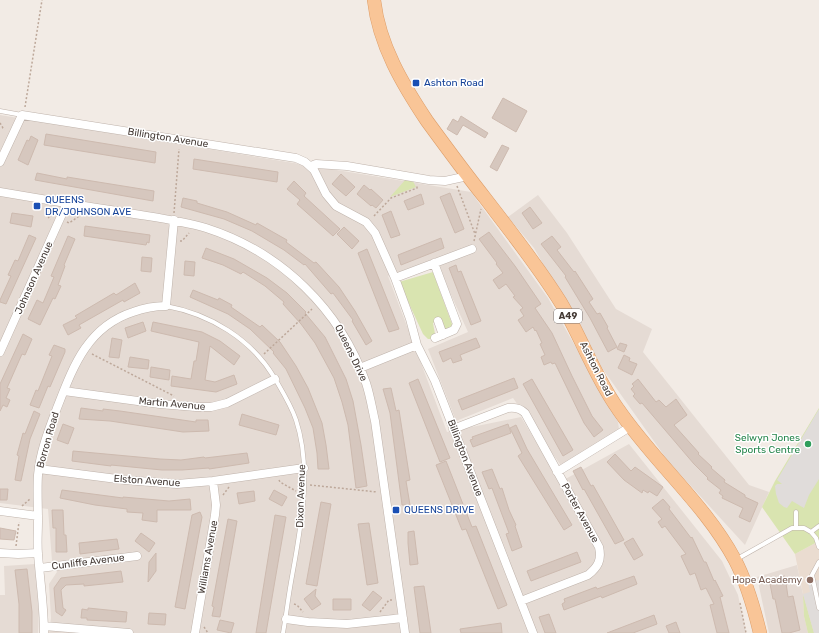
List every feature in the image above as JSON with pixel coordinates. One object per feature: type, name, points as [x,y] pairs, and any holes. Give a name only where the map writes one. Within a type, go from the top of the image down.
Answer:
[{"type":"main road","name":"Ashton Road","points":[[374,0],[380,31],[390,57],[412,99],[534,263],[578,334],[606,390],[630,427],[704,514],[735,560],[749,593],[760,633]]},
{"type":"street","name":"Billington Avenue","points":[[22,115],[296,158],[311,166],[318,176],[326,194],[336,206],[366,222],[375,233],[395,278],[410,319],[417,345],[435,380],[533,633]]},
{"type":"street","points":[[0,162],[22,115]]},
{"type":"street","name":"Billington Avenue","points":[[311,166],[316,164],[347,166],[415,178],[445,181],[468,176]]},
{"type":"street","name":"Queens Drive","points":[[0,192],[174,220],[207,229],[243,243],[266,256],[291,273],[313,295],[334,320],[342,333],[366,383],[375,421],[405,633]]},
{"type":"street","name":"Johnson Avenue","points":[[0,352],[67,203]]},
{"type":"street","points":[[166,306],[174,220]]},
{"type":"street","points":[[395,278],[472,249]]},
{"type":"street","points":[[434,263],[457,320],[454,330],[439,337],[438,321]]},
{"type":"street","name":"Borron Road","points":[[44,630],[38,553],[39,470],[43,450],[64,391],[83,350],[93,336],[115,319],[127,314],[142,309],[166,306]]},
{"type":"street","points":[[360,368],[417,345]]},
{"type":"street","name":"Martin Avenue","points":[[64,391],[196,408],[211,407],[226,403],[275,379]]},
{"type":"street","name":"Porter Avenue","points":[[453,429],[508,408],[517,408],[524,414],[599,547],[600,560],[594,570],[588,575],[520,601]]},
{"type":"street","name":"Porter Avenue","points":[[557,472],[621,434],[630,427]]},
{"type":"street","name":"Elston Avenue","points":[[39,470],[155,483],[177,484],[213,481],[304,468]]},
{"type":"street","name":"Williams Avenue","points":[[195,633],[215,515],[216,505],[213,481]]},
{"type":"street","points":[[0,511],[38,516]]},
{"type":"street","points":[[0,553],[38,553]]},
{"type":"street","name":"Cunliffe Avenue","points":[[40,568],[137,556]]},
{"type":"street","points":[[286,619],[347,624],[403,618]]},
{"type":"street","points":[[44,630],[129,633]]},
{"type":"lane","points":[[0,111],[22,115]]},
{"type":"lane","name":"Dixon Avenue","points":[[166,306],[191,312],[211,320],[253,349],[275,379],[290,405],[297,422],[304,468],[302,521],[283,633]]},
{"type":"lane","points":[[796,512],[796,527]]},
{"type":"lane","points":[[811,532],[819,526]]},
{"type":"lane","points":[[735,560],[786,531],[796,527],[804,528],[811,532],[816,538],[819,547]]},
{"type":"lane","points":[[819,562],[812,575],[819,608]]},
{"type":"path","points":[[22,115],[24,112],[42,0]]},
{"type":"path","points":[[0,123],[5,130]]},
{"type":"path","points":[[174,220],[180,140]]},
{"type":"path","points":[[374,216],[391,198],[417,188],[415,178]]},
{"type":"path","points":[[455,180],[476,234]]},
{"type":"path","points":[[472,249],[481,207]]},
{"type":"path","points":[[46,208],[46,212],[52,221]]},
{"type":"path","points":[[67,222],[69,223],[78,217],[79,214]]},
{"type":"path","points":[[180,241],[182,241],[189,233]]},
{"type":"path","points":[[264,354],[314,308]]},
{"type":"path","points":[[87,352],[179,399]]},
{"type":"path","points":[[279,480],[296,491]]},
{"type":"path","points":[[310,485],[379,492]]},
{"type":"path","points":[[220,498],[229,487]]},
{"type":"path","points":[[20,509],[30,499]]},
{"type":"path","points":[[16,550],[20,522]]},
{"type":"path","points":[[378,616],[389,600],[392,600]]},
{"type":"path","points":[[739,600],[746,633]]},
{"type":"path","points":[[294,604],[297,604],[306,617]]},
{"type":"shaded area","points":[[0,115],[471,192],[548,298],[618,422],[619,429],[562,467],[513,398],[456,421],[428,349],[468,332],[436,262],[388,276],[447,432],[521,417],[560,482],[629,444],[722,561],[738,595],[746,633],[49,633],[51,618],[49,584],[57,572],[52,561],[48,509],[0,503]]},
{"type":"shaded area","points":[[538,195],[567,233],[616,309],[652,329],[643,352],[749,485],[769,492],[745,545],[668,461],[602,368],[534,248],[508,217]]},
{"type":"shaded area","points":[[819,409],[819,479],[809,495],[804,508],[792,501],[787,508],[784,507],[779,503],[776,494],[775,486],[777,484],[782,484],[777,480]]},
{"type":"shaded area","name":"Hope Academy","points":[[819,541],[819,633],[808,633],[804,616],[803,594],[795,554]]},
{"type":"shaded area","points":[[35,564],[39,613],[38,633],[0,633],[0,595],[5,595],[4,566]]},
{"type":"shaded area","points":[[797,565],[803,594],[804,616],[808,633],[769,633],[757,577]]},
{"type":"shaded area","points":[[819,580],[819,633],[814,633],[803,594],[810,592],[808,582]]},
{"type":"green space","points":[[406,179],[413,181],[416,187],[390,197]]},
{"type":"green space","points":[[433,272],[452,324],[451,329],[445,330],[439,320],[433,323],[435,334],[428,339],[423,334],[399,282]]},
{"type":"green space","name":"Selwyn Jones Sports Centre","points":[[819,408],[819,541],[795,554],[762,507],[775,481]]},
{"type":"green space","points":[[803,594],[814,633],[808,633],[804,616]]},
{"type":"building","points":[[503,98],[527,111],[516,132],[492,118]]},
{"type":"building","points":[[461,116],[488,133],[485,138],[463,125],[457,135],[447,129],[453,119],[458,122]]},
{"type":"building","points":[[46,134],[156,152],[155,163],[44,145]]},
{"type":"building","points":[[31,136],[38,140],[28,165],[18,160],[27,140],[29,141]]},
{"type":"building","points":[[502,145],[509,148],[497,171],[490,167]]},
{"type":"building","points":[[194,159],[278,172],[277,182],[193,169]]},
{"type":"building","points":[[37,173],[67,179],[67,177],[154,191],[153,201],[35,180]]},
{"type":"building","points":[[341,174],[355,187],[346,196],[332,184]]},
{"type":"building","points":[[294,181],[306,193],[304,196],[340,229],[333,236],[297,204],[300,200],[287,189]]},
{"type":"building","points":[[364,185],[383,200],[376,208],[372,205],[371,206],[357,194]]},
{"type":"building","points":[[450,193],[464,229],[455,233],[440,197]]},
{"type":"building","points":[[421,194],[424,204],[408,210],[404,201]]},
{"type":"building","points":[[183,198],[197,201],[197,203],[227,212],[256,225],[257,223],[287,240],[286,242],[314,263],[316,262],[339,287],[372,341],[366,345],[352,321],[353,320],[333,293],[331,294],[305,264],[304,265],[284,250],[252,231],[224,219],[181,207]]},
{"type":"building","points":[[530,207],[542,223],[533,229],[522,213]]},
{"type":"building","points":[[391,211],[400,235],[391,238],[382,215]]},
{"type":"building","points":[[12,213],[33,216],[31,227],[10,223]]},
{"type":"building","points":[[85,226],[150,235],[149,243],[147,242],[146,245],[84,236]]},
{"type":"building","points":[[344,227],[359,241],[352,249],[337,234]]},
{"type":"building","points":[[489,232],[541,304],[535,308],[552,333],[592,416],[603,430],[594,437],[584,423],[555,363],[552,364],[551,362],[544,365],[541,357],[545,355],[540,344],[542,343],[536,330],[535,331],[533,327],[526,332],[518,320],[524,316],[520,310],[523,308],[513,297],[515,296],[506,284],[499,289],[493,280],[503,273],[479,239]]},
{"type":"building","points":[[29,235],[36,238],[6,304],[0,302],[11,276],[8,275],[15,260],[18,261]]},
{"type":"building","points":[[68,236],[75,239],[64,265],[65,266],[58,285],[61,286],[55,299],[53,298],[40,325],[28,319],[37,300],[43,303],[54,277],[51,276]]},
{"type":"building","points":[[552,236],[561,247],[557,250],[574,272],[575,271],[593,299],[589,302],[597,314],[600,313],[608,327],[607,328],[617,347],[608,352],[590,318],[565,277],[566,276],[541,244]]},
{"type":"building","points":[[441,238],[444,248],[401,265],[398,255]]},
{"type":"building","points":[[206,248],[234,259],[267,278],[287,293],[306,312],[305,313],[325,337],[346,379],[353,401],[367,486],[356,488],[348,425],[342,402],[334,378],[315,343],[301,324],[283,304],[284,302],[265,286],[243,272],[241,274],[223,265],[202,258]]},
{"type":"building","points":[[367,249],[399,329],[389,332],[358,253]]},
{"type":"building","points":[[142,257],[152,258],[151,272],[141,271]]},
{"type":"building","points":[[185,261],[195,262],[194,276],[184,275]]},
{"type":"building","points":[[456,265],[458,272],[461,271],[481,321],[471,325],[449,268]]},
{"type":"building","points":[[135,283],[140,293],[124,302],[123,300],[79,325],[81,328],[68,335],[63,325],[77,318],[75,316],[114,293],[116,295]]},
{"type":"building","points":[[193,290],[218,300],[219,298],[232,305],[231,307],[260,327],[262,325],[280,342],[308,388],[322,423],[329,469],[318,469],[313,428],[286,369],[273,353],[274,352],[250,329],[228,314],[190,297]]},
{"type":"building","points":[[143,322],[146,331],[128,338],[125,328]]},
{"type":"building","points":[[153,322],[202,332],[220,341],[240,356],[234,365],[210,346],[205,380],[215,382],[234,375],[237,384],[216,392],[171,386],[172,376],[191,379],[199,342],[151,331]]},
{"type":"building","points":[[23,334],[32,339],[25,355],[22,354],[7,388],[10,389],[6,398],[10,400],[7,407],[3,405],[0,411],[0,384]]},
{"type":"building","points":[[112,338],[122,340],[119,358],[109,357]]},
{"type":"building","points":[[476,338],[480,347],[460,355],[462,360],[453,363],[451,358],[443,362],[439,352]]},
{"type":"building","points":[[620,343],[627,345],[624,352],[617,349]]},
{"type":"building","points":[[54,345],[65,349],[65,352],[39,408],[30,405],[36,390],[38,391],[52,356],[49,355]]},
{"type":"building","points":[[624,355],[630,358],[629,361],[637,364],[632,375],[618,368]]},
{"type":"building","points":[[130,357],[149,360],[148,369],[128,367]]},
{"type":"building","points":[[151,367],[170,370],[169,380],[150,377]]},
{"type":"building","points":[[514,378],[518,388],[462,410],[458,400]]},
{"type":"building","points":[[418,379],[450,458],[440,462],[409,383]]},
{"type":"building","points":[[532,379],[573,450],[563,456],[523,384]]},
{"type":"building","points":[[638,379],[656,402],[659,400],[666,407],[676,399],[687,415],[674,425],[699,453],[698,454],[725,480],[724,482],[745,495],[745,497],[758,503],[750,522],[739,517],[743,508],[722,498],[723,496],[719,493],[721,490],[707,479],[708,478],[694,464],[642,403],[640,404],[633,396],[635,394],[631,389],[634,386],[632,384]]},
{"type":"building","points":[[391,388],[396,411],[399,410],[410,480],[406,481],[410,505],[402,505],[390,413],[383,389]]},
{"type":"building","points":[[81,408],[103,411],[103,409],[120,411],[196,422],[196,420],[208,420],[209,431],[183,432],[110,421],[79,419]]},
{"type":"building","points":[[34,411],[40,414],[30,439],[21,481],[15,480],[19,456],[17,455],[23,433],[25,434]]},
{"type":"building","points":[[242,414],[279,425],[276,435],[239,425]]},
{"type":"building","points":[[63,424],[74,428],[68,444],[57,440]]},
{"type":"building","points":[[508,424],[511,433],[473,447],[470,440],[473,439],[472,437]]},
{"type":"building","points":[[516,425],[527,449],[572,525],[564,530],[518,456],[522,453],[510,428]]},
{"type":"building","points":[[73,451],[181,460],[247,453],[249,463],[209,469],[162,470],[72,461]]},
{"type":"building","points":[[615,454],[631,471],[635,467],[663,487],[657,496],[649,491],[648,493],[643,490],[642,493],[624,480],[607,462]]},
{"type":"building","points":[[446,461],[472,527],[476,526],[507,605],[498,609],[466,529],[462,530],[436,465]]},
{"type":"building","points":[[581,467],[591,486],[593,485],[624,540],[615,544],[584,489],[583,490],[573,471]]},
{"type":"building","points":[[492,469],[500,489],[502,488],[509,510],[516,525],[515,526],[522,547],[512,551],[506,534],[509,533],[492,488],[489,489],[482,472]]},
{"type":"building","points":[[0,489],[8,489],[7,500],[0,500]]},
{"type":"building","points":[[62,490],[123,498],[169,501],[190,499],[191,510],[157,510],[157,522],[142,520],[143,513],[127,512],[127,509],[95,505],[60,498]]},
{"type":"building","points":[[274,490],[287,497],[282,506],[269,499]]},
{"type":"building","points":[[254,491],[255,501],[239,504],[237,493]]},
{"type":"building","points":[[663,499],[691,538],[692,537],[723,596],[720,597],[729,633],[717,633],[710,605],[714,604],[706,588],[701,590],[695,573],[690,575],[681,556],[686,554],[665,526],[662,528],[658,522],[662,519],[652,508]]},
{"type":"building","points":[[321,502],[331,504],[317,586],[306,584]]},
{"type":"building","points":[[52,510],[63,510],[64,535],[66,535],[67,552],[56,552],[56,528],[53,528]]},
{"type":"building","points":[[200,512],[202,517],[185,609],[175,607],[192,515]]},
{"type":"building","points":[[275,515],[286,517],[266,633],[256,633]]},
{"type":"building","points":[[228,519],[237,521],[220,617],[212,616],[214,607],[212,606]]},
{"type":"building","points":[[369,523],[378,583],[367,585],[358,524]]},
{"type":"building","points":[[0,528],[16,531],[14,540],[0,539]]},
{"type":"building","points":[[414,531],[418,564],[410,565],[408,532]]},
{"type":"building","points":[[141,533],[155,543],[149,552],[135,541]]},
{"type":"building","points":[[633,538],[643,555],[634,560],[624,543]]},
{"type":"building","points":[[117,539],[119,549],[80,554],[79,543]]},
{"type":"building","points":[[577,552],[581,562],[531,581],[527,571]]},
{"type":"building","points":[[156,553],[156,571],[148,582],[149,562]]},
{"type":"building","points":[[27,569],[32,612],[32,633],[19,633],[19,604],[15,570]]},
{"type":"building","points":[[121,571],[123,582],[84,586],[84,584],[66,585],[61,590],[63,608],[66,610],[62,616],[56,612],[54,588],[61,578]]},
{"type":"building","points":[[634,576],[637,584],[602,598],[601,596],[564,610],[562,604],[565,602],[564,599],[596,587],[597,589]]},
{"type":"building","points":[[785,576],[788,597],[793,596],[800,630],[789,633],[782,633],[769,579]]},
{"type":"building","points":[[424,586],[431,633],[420,633],[414,587]]},
{"type":"building","points":[[316,589],[315,596],[321,604],[312,610],[304,599]]},
{"type":"building","points":[[373,591],[382,598],[370,611],[362,605]]},
{"type":"building","points":[[333,599],[351,599],[351,610],[333,610]]},
{"type":"building","points":[[88,608],[127,612],[126,622],[87,620],[87,618],[81,618],[82,609],[88,610]]},
{"type":"building","points":[[149,613],[166,614],[165,625],[148,624]]},
{"type":"building","points":[[549,614],[556,633],[545,633],[539,617]]},
{"type":"building","points":[[654,615],[657,624],[633,633],[607,633]]},
{"type":"building","points":[[220,620],[234,623],[231,633],[217,630]]},
{"type":"building","points":[[676,622],[680,633],[669,633],[666,626]]},
{"type":"building","points":[[501,623],[502,633],[461,633],[460,629]]},
{"type":"place","name":"Ashton Road","points":[[416,83]]},
{"type":"place","name":"QUEENS DR/JOHNSON AVE","points":[[37,206]]},
{"type":"place","name":"Selwyn Jones Sports Centre","points":[[808,444]]},
{"type":"place","name":"QUEENS DRIVE","points":[[396,510]]},
{"type":"place","name":"Hope Academy","points":[[810,580]]}]
